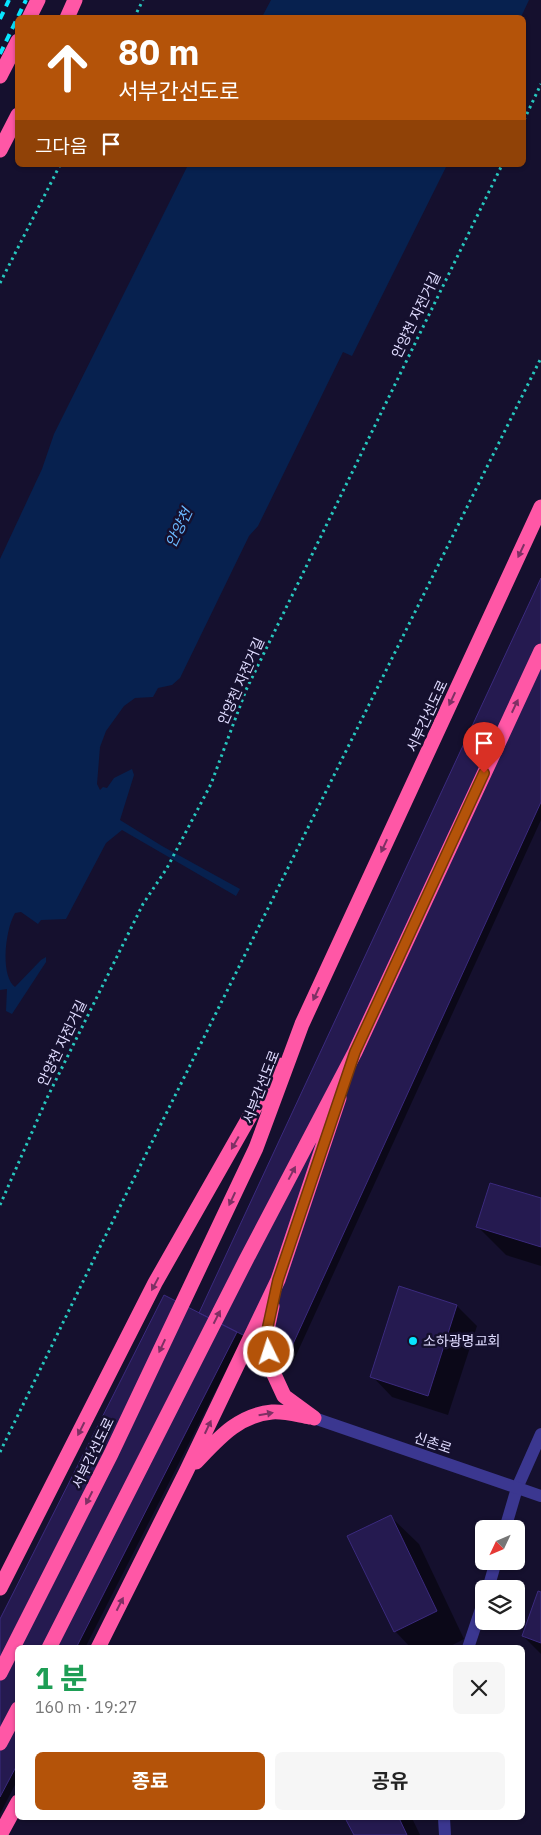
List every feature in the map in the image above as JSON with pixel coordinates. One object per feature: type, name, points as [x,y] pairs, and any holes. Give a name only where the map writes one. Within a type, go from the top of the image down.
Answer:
[{"type":"highway","points":[[30,15],[38,0]]},
{"type":"highway","points":[[68,15],[75,0]]},
{"type":"highway","points":[[0,76],[15,47]]},
{"type":"highway","points":[[0,150],[15,121]]},
{"type":"highway","name":"서부간선도로","points":[[0,1672],[111,1454],[247,1166],[302,1024],[541,507]]},
{"type":"highway","points":[[51,1645],[246,1260],[355,1052],[541,651]]},
{"type":"highway","points":[[0,1588],[155,1283],[302,1024]]},
{"type":"highway","points":[[314,1418],[284,1396],[272,1370],[266,1335],[278,1280],[355,1052]]},
{"type":"highway","points":[[100,1645],[186,1472],[278,1280]]},
{"type":"highway","points":[[186,1472],[228,1429],[249,1417],[273,1412],[314,1418]]},
{"type":"highway","points":[[0,1743],[15,1715]]},
{"type":"highway","points":[[0,1835],[15,1808]]},
{"type":"street","name":"신촌로","points":[[314,1418],[541,1496]]},
{"type":"street","points":[[508,1520],[517,1488],[541,1434]]},
{"type":"street","points":[[469,1645],[475,1627]]},
{"type":"street","points":[[444,1820],[445,1835]]},
{"type":"path","points":[[136,15],[143,0]]},
{"type":"path","points":[[526,116],[541,84]]},
{"type":"path","points":[[0,283],[59,167]]},
{"type":"path","name":"안양천 자전거길","points":[[0,1205],[47,1098],[143,904],[168,868],[178,844],[211,784],[246,690],[501,167]]},
{"type":"path","points":[[0,1452],[541,358]]},
{"type":"water","points":[[271,0],[529,0],[522,15],[263,15]]},
{"type":"water","name":"안양천","points":[[187,167],[446,167],[352,356],[343,352],[258,526],[249,536],[180,678],[172,685],[158,688],[153,697],[135,698],[124,706],[106,731],[100,747],[97,784],[100,790],[103,787],[107,788],[114,778],[132,769],[134,775],[120,820],[162,846],[240,889],[236,896],[122,830],[106,843],[66,919],[41,920],[38,924],[21,912],[15,913],[9,930],[6,952],[7,973],[10,981],[15,987],[46,957],[46,962],[12,1014],[6,1011],[7,989],[0,990],[0,559],[42,469],[54,434]]},
{"type":"building","points":[[541,578],[541,802],[287,1357],[199,1313]]},
{"type":"building","points":[[490,1183],[541,1198],[541,1247],[476,1227]]},
{"type":"building","points":[[399,1286],[457,1305],[428,1396],[370,1377]]},
{"type":"building","points":[[164,1295],[237,1332],[78,1645],[15,1645],[15,1769],[0,1797],[0,1619]]},
{"type":"building","points":[[391,1515],[437,1611],[394,1632],[347,1536]]},
{"type":"building","points":[[538,1591],[541,1592],[541,1643],[522,1636]]},
{"type":"building","points":[[346,1820],[400,1820],[407,1835],[354,1835]]},
{"type":"railway","points":[[0,19],[9,0]]},
{"type":"railway","points":[[19,15],[26,0]]},
{"type":"railway","points":[[0,54],[15,23]]},
{"type":"place","name":"소하광명교회","points":[[413,1341]]},
{"type":"route","points":[[269,1352],[266,1335],[278,1280],[355,1052],[484,773]]}]
